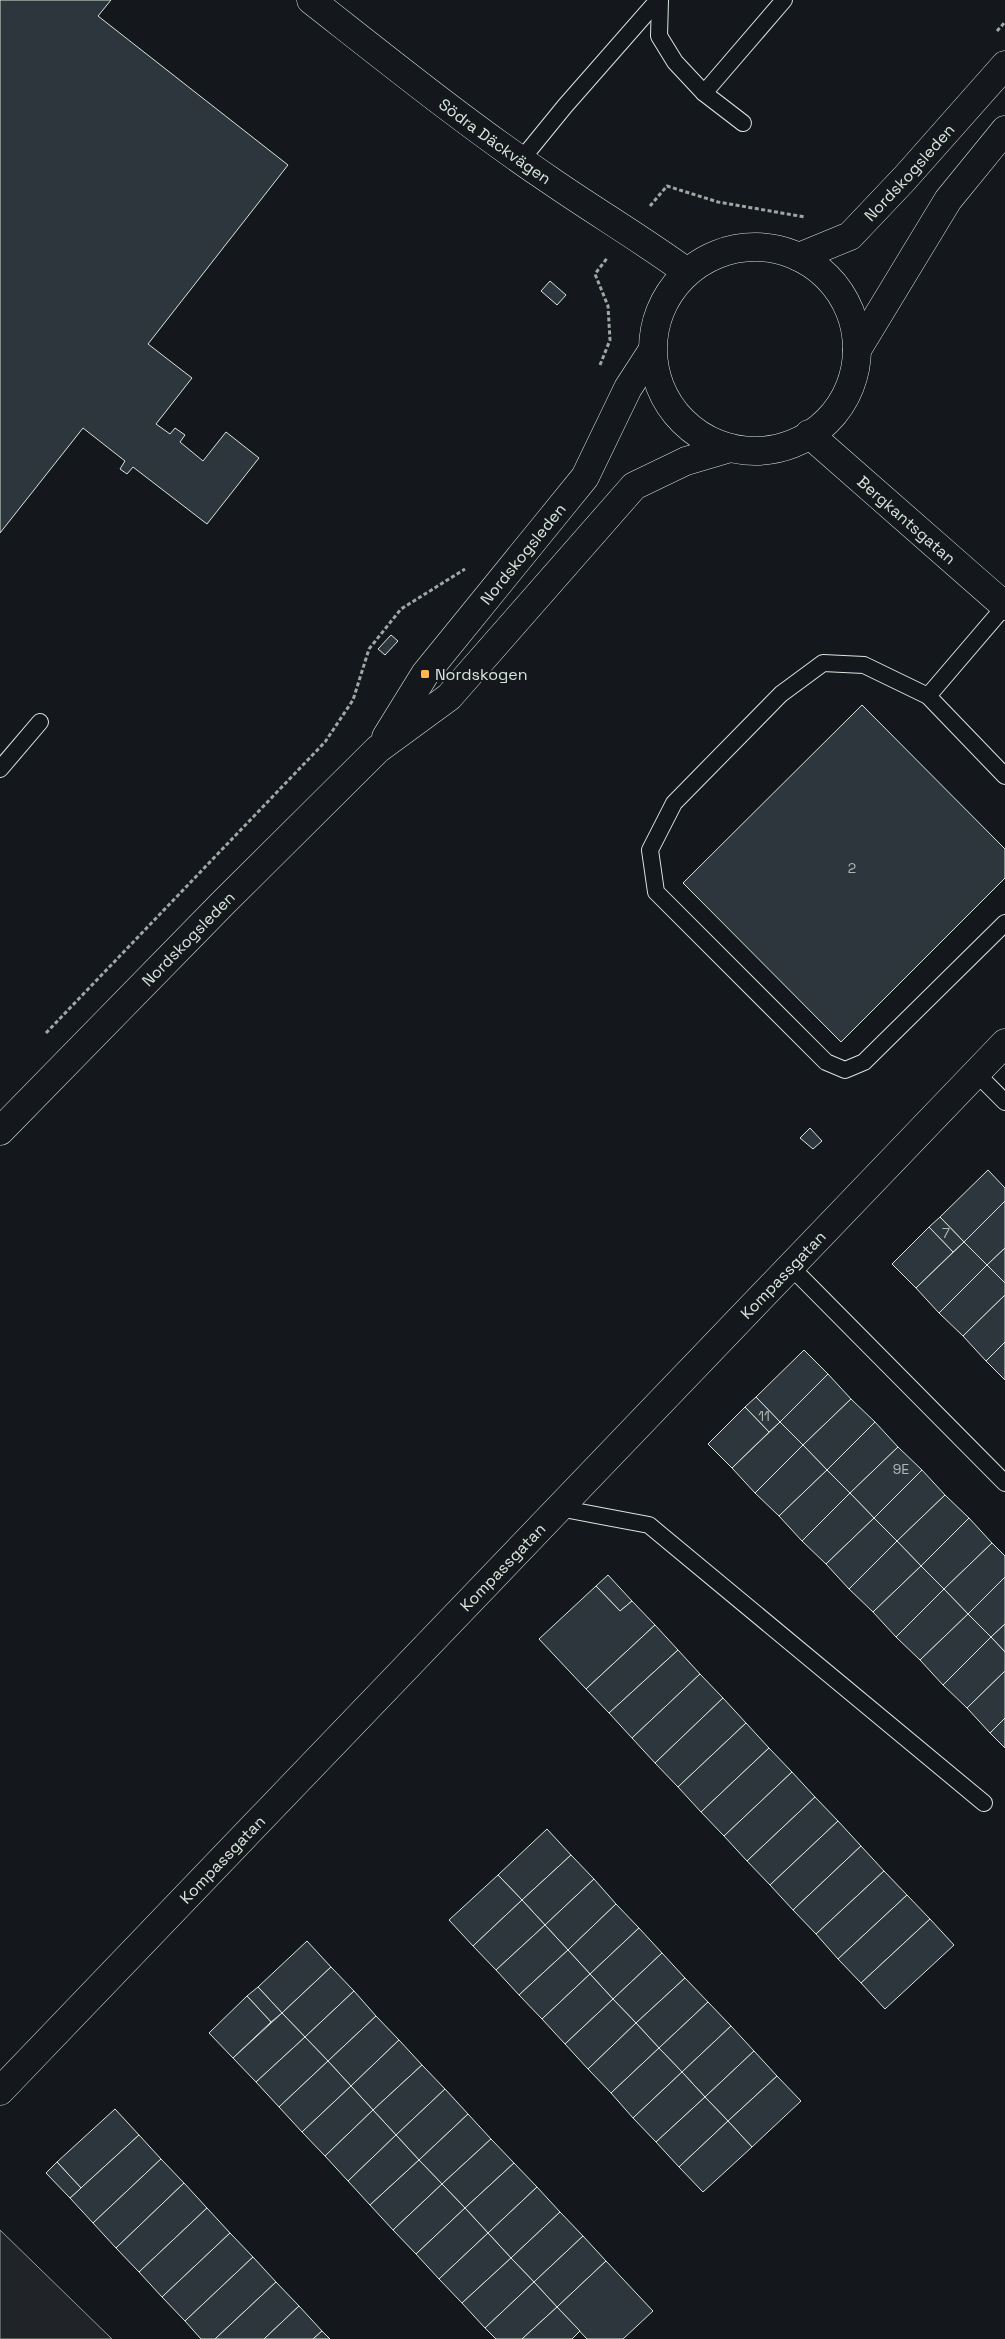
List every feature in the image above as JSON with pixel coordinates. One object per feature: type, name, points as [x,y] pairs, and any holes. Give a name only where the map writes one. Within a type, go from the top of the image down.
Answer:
[{"type":"main road","name":"Södra Däckvägen","points":[[311,0],[415,82],[521,160],[687,272]]},
{"type":"main road","name":"Nordskogsleden","points":[[799,257],[850,236],[905,178],[1005,65]]},
{"type":"main road","points":[[857,350],[948,200],[1005,130]]},
{"type":"main road","points":[[760,247],[780,250],[799,257],[815,267],[830,280],[850,312],[857,350],[848,390],[838,407],[825,422],[809,434],[784,446],[757,451],[730,448],[705,438],[684,422],[667,401],[660,385],[652,351],[654,329],[661,308],[672,289],[687,272],[703,260],[721,252],[760,247]]},
{"type":"main road","name":"Nordskogsleden","points":[[378,749],[425,674],[585,478],[628,388],[652,351]]},
{"type":"main road","name":"Bergkantsgatan","points":[[809,434],[1005,606]]},
{"type":"main road","name":"Nordskogsleden","points":[[0,1132],[224,902],[378,749],[449,698],[634,486],[686,461],[730,448]]},
{"type":"main road","name":"Kompassgatan","points":[[0,2091],[1005,1043]]},
{"type":"lane","points":[[521,160],[659,0]]},
{"type":"lane","points":[[659,0],[659,36],[675,62],[704,93],[743,123]]},
{"type":"lane","points":[[704,93],[784,0]]},
{"type":"lane","points":[[928,696],[1005,606]]},
{"type":"lane","points":[[1005,776],[928,696],[864,665],[823,663],[781,694],[674,803],[650,850],[656,892],[826,1062],[845,1070],[864,1062],[1005,924]]},
{"type":"lane","points":[[0,769],[40,722]]},
{"type":"lane","points":[[976,1073],[1005,1102]]},
{"type":"lane","points":[[791,1266],[1005,1483]]},
{"type":"lane","points":[[559,1508],[649,1525],[984,1803]]},
{"type":"path","points":[[994,36],[1005,22]]},
{"type":"path","points":[[598,371],[610,340],[608,306],[595,274],[628,231],[667,186],[718,202],[781,214],[814,217]]},
{"type":"path","points":[[41,1038],[325,742],[353,700],[370,649],[401,609],[466,568]]},
{"type":"shaded area","points":[[0,2230],[112,2339],[0,2339]]},
{"type":"building","points":[[0,0],[111,0],[98,16],[288,165],[148,344],[192,378],[156,424],[170,434],[175,428],[185,435],[180,442],[203,461],[226,432],[259,458],[207,524],[133,467],[127,474],[120,469],[125,461],[83,428],[0,533]]},
{"type":"building","points":[[550,281],[566,295],[557,305],[541,291]]},
{"type":"building","points":[[391,635],[398,641],[385,655],[378,649]]},
{"type":"building","points":[[862,705],[1005,849],[1005,878],[841,1042],[683,883]]},
{"type":"building","points":[[810,1128],[822,1141],[813,1149],[800,1138]]},
{"type":"building","points":[[988,1170],[1005,1188],[1005,1201],[964,1242],[940,1217]]},
{"type":"building","points":[[1005,1201],[1005,1248],[987,1265],[964,1242]]},
{"type":"building","points":[[940,1217],[964,1242],[953,1252],[929,1227]]},
{"type":"building","points":[[929,1227],[953,1252],[916,1288],[892,1264]]},
{"type":"building","points":[[964,1242],[987,1265],[939,1313],[916,1288]]},
{"type":"building","points":[[1005,1248],[1005,1283],[987,1265]]},
{"type":"building","points":[[987,1265],[1005,1283],[1005,1295],[963,1336],[939,1313]]},
{"type":"building","points":[[1005,1295],[1005,1342],[986,1361],[963,1336]]},
{"type":"building","points":[[1005,1342],[1005,1380],[986,1361]]},
{"type":"building","points":[[804,1350],[828,1374],[780,1422],[756,1397]]},
{"type":"building","points":[[828,1374],[851,1399],[803,1445],[780,1422]]},
{"type":"building","points":[[756,1397],[780,1422],[769,1432],[745,1407]]},
{"type":"building","points":[[851,1399],[875,1422],[827,1470],[803,1445]]},
{"type":"building","points":[[745,1407],[769,1432],[732,1468],[708,1444]]},
{"type":"building","points":[[780,1422],[803,1445],[755,1493],[732,1468]]},
{"type":"building","points":[[875,1422],[898,1447],[850,1493],[827,1470]]},
{"type":"building","points":[[803,1445],[827,1470],[779,1516],[755,1493]]},
{"type":"building","points":[[898,1447],[922,1470],[874,1518],[850,1493]]},
{"type":"building","points":[[827,1470],[850,1493],[802,1541],[779,1516]]},
{"type":"building","points":[[922,1470],[945,1495],[897,1541],[874,1518]]},
{"type":"building","points":[[850,1493],[874,1518],[826,1564],[802,1541]]},
{"type":"building","points":[[945,1495],[969,1518],[921,1566],[897,1541]]},
{"type":"building","points":[[874,1518],[897,1541],[849,1589],[826,1564]]},
{"type":"building","points":[[969,1518],[992,1543],[944,1589],[921,1566]]},
{"type":"building","points":[[897,1541],[921,1566],[873,1612],[849,1589]]},
{"type":"building","points":[[992,1543],[1005,1556],[1005,1577],[968,1614],[944,1589]]},
{"type":"building","points":[[921,1566],[944,1589],[896,1637],[873,1612]]},
{"type":"building","points":[[608,1575],[632,1601],[620,1611],[596,1586]]},
{"type":"building","points":[[1005,1577],[1005,1624],[991,1637],[968,1614]]},
{"type":"building","points":[[596,1586],[620,1611],[632,1601],[655,1625],[586,1689],[539,1639]]},
{"type":"building","points":[[944,1589],[968,1614],[920,1660],[896,1637]]},
{"type":"building","points":[[968,1614],[991,1637],[943,1685],[920,1660]]},
{"type":"building","points":[[1005,1624],[1005,1652],[991,1637]]},
{"type":"building","points":[[655,1625],[678,1650],[609,1713],[586,1689]]},
{"type":"building","points":[[991,1637],[1005,1652],[1005,1671],[967,1708],[943,1685]]},
{"type":"building","points":[[678,1650],[700,1674],[632,1738],[609,1713]]},
{"type":"building","points":[[1005,1671],[1005,1718],[990,1733],[967,1708]]},
{"type":"building","points":[[700,1674],[723,1698],[655,1763],[632,1738]]},
{"type":"building","points":[[723,1698],[746,1723],[678,1787],[655,1763]]},
{"type":"building","points":[[1005,1718],[1005,1748],[990,1733]]},
{"type":"building","points":[[746,1723],[769,1748],[701,1812],[678,1787]]},
{"type":"building","points":[[769,1748],[792,1772],[724,1836],[701,1812]]},
{"type":"building","points":[[792,1772],[815,1797],[747,1861],[724,1836]]},
{"type":"building","points":[[815,1797],[838,1821],[770,1885],[747,1861]]},
{"type":"building","points":[[838,1821],[861,1846],[793,1910],[770,1885]]},
{"type":"building","points":[[547,1829],[571,1855],[522,1900],[498,1875]]},
{"type":"building","points":[[861,1846],[884,1871],[816,1934],[793,1910]]},
{"type":"building","points":[[571,1855],[594,1879],[545,1925],[522,1900]]},
{"type":"building","points":[[884,1871],[907,1895],[838,1959],[816,1934]]},
{"type":"building","points":[[498,1875],[522,1900],[473,1946],[449,1920]]},
{"type":"building","points":[[594,1879],[616,1904],[568,1950],[545,1925]]},
{"type":"building","points":[[907,1895],[930,1919],[861,1983],[838,1959]]},
{"type":"building","points":[[522,1900],[545,1925],[496,1970],[473,1946]]},
{"type":"building","points":[[616,1904],[639,1928],[590,1974],[568,1950]]},
{"type":"building","points":[[930,1919],[954,1945],[885,2009],[861,1983]]},
{"type":"building","points":[[545,1925],[568,1950],[519,1995],[496,1970]]},
{"type":"building","points":[[639,1928],[662,1953],[613,1999],[590,1974]]},
{"type":"building","points":[[307,1941],[331,1967],[282,2013],[258,1987]]},
{"type":"building","points":[[568,1950],[590,1974],[542,2019],[519,1995]]},
{"type":"building","points":[[662,1953],[685,1978],[636,2023],[613,1999]]},
{"type":"building","points":[[331,1967],[354,1991],[305,2037],[282,2013]]},
{"type":"building","points":[[590,1974],[613,1999],[565,2044],[542,2019]]},
{"type":"building","points":[[685,1978],[708,2002],[659,2048],[636,2023]]},
{"type":"building","points":[[258,1987],[282,2013],[271,2022],[247,1996]]},
{"type":"building","points":[[354,1991],[376,2016],[328,2061],[305,2037]]},
{"type":"building","points":[[247,1996],[271,2022],[233,2058],[209,2033]]},
{"type":"building","points":[[613,1999],[636,2023],[588,2069],[565,2044]]},
{"type":"building","points":[[708,2002],[731,2026],[682,2072],[659,2048]]},
{"type":"building","points":[[282,2013],[305,2037],[256,2082],[233,2058]]},
{"type":"building","points":[[376,2016],[399,2040],[351,2086],[328,2061]]},
{"type":"building","points":[[636,2023],[659,2048],[611,2093],[588,2069]]},
{"type":"building","points":[[731,2026],[754,2051],[705,2097],[682,2072]]},
{"type":"building","points":[[305,2037],[328,2061],[279,2107],[256,2082]]},
{"type":"building","points":[[399,2040],[422,2065],[373,2110],[351,2086]]},
{"type":"building","points":[[659,2048],[682,2072],[633,2118],[611,2093]]},
{"type":"building","points":[[754,2051],[777,2076],[728,2121],[705,2097]]},
{"type":"building","points":[[328,2061],[351,2086],[302,2132],[279,2107]]},
{"type":"building","points":[[422,2065],[445,2089],[396,2135],[373,2110]]},
{"type":"building","points":[[682,2072],[705,2097],[656,2142],[633,2118]]},
{"type":"building","points":[[777,2076],[801,2101],[752,2147],[728,2121]]},
{"type":"building","points":[[351,2086],[373,2110],[325,2156],[302,2132]]},
{"type":"building","points":[[445,2089],[468,2114],[419,2160],[396,2135]]},
{"type":"building","points":[[705,2097],[728,2121],[679,2167],[656,2142]]},
{"type":"building","points":[[115,2109],[139,2135],[81,2188],[57,2162]]},
{"type":"building","points":[[373,2110],[396,2135],[348,2181],[325,2156]]},
{"type":"building","points":[[468,2114],[491,2139],[442,2184],[419,2160]]},
{"type":"building","points":[[728,2121],[752,2147],[703,2192],[679,2167]]},
{"type":"building","points":[[139,2135],[161,2159],[93,2223],[70,2198]]},
{"type":"building","points":[[396,2135],[419,2160],[370,2205],[348,2181]]},
{"type":"building","points":[[491,2139],[514,2163],[465,2208],[442,2184]]},
{"type":"building","points":[[161,2159],[184,2183],[116,2248],[93,2223]]},
{"type":"building","points":[[419,2160],[442,2184],[393,2230],[370,2205]]},
{"type":"building","points":[[57,2162],[81,2188],[70,2198],[46,2173]]},
{"type":"building","points":[[514,2163],[537,2187],[488,2233],[465,2208]]},
{"type":"building","points":[[184,2183],[207,2208],[139,2272],[116,2248]]},
{"type":"building","points":[[442,2184],[465,2208],[416,2254],[393,2230]]},
{"type":"building","points":[[537,2187],[560,2212],[511,2258],[488,2233]]},
{"type":"building","points":[[207,2208],[230,2233],[162,2297],[139,2272]]},
{"type":"building","points":[[465,2208],[488,2233],[439,2279],[416,2254]]},
{"type":"building","points":[[560,2212],[583,2236],[534,2282],[511,2258]]},
{"type":"building","points":[[230,2233],[253,2257],[185,2321],[162,2297]]},
{"type":"building","points":[[488,2233],[511,2258],[462,2303],[439,2279]]},
{"type":"building","points":[[583,2236],[606,2261],[557,2307],[534,2282]]},
{"type":"building","points":[[253,2257],[276,2282],[215,2339],[201,2339],[185,2321]]},
{"type":"building","points":[[511,2258],[534,2282],[485,2328],[462,2303]]},
{"type":"building","points":[[606,2261],[653,2311],[623,2339],[587,2339],[557,2307]]},
{"type":"building","points":[[276,2282],[299,2306],[264,2339],[215,2339]]},
{"type":"building","points":[[534,2282],[557,2307],[522,2339],[496,2339],[485,2328]]},
{"type":"building","points":[[299,2306],[322,2331],[313,2339],[264,2339]]},
{"type":"building","points":[[557,2307],[580,2331],[572,2339],[522,2339]]},
{"type":"building","points":[[322,2331],[330,2339],[313,2339]]},
{"type":"place","name":"Nordskogen","points":[[425,674]]}]
